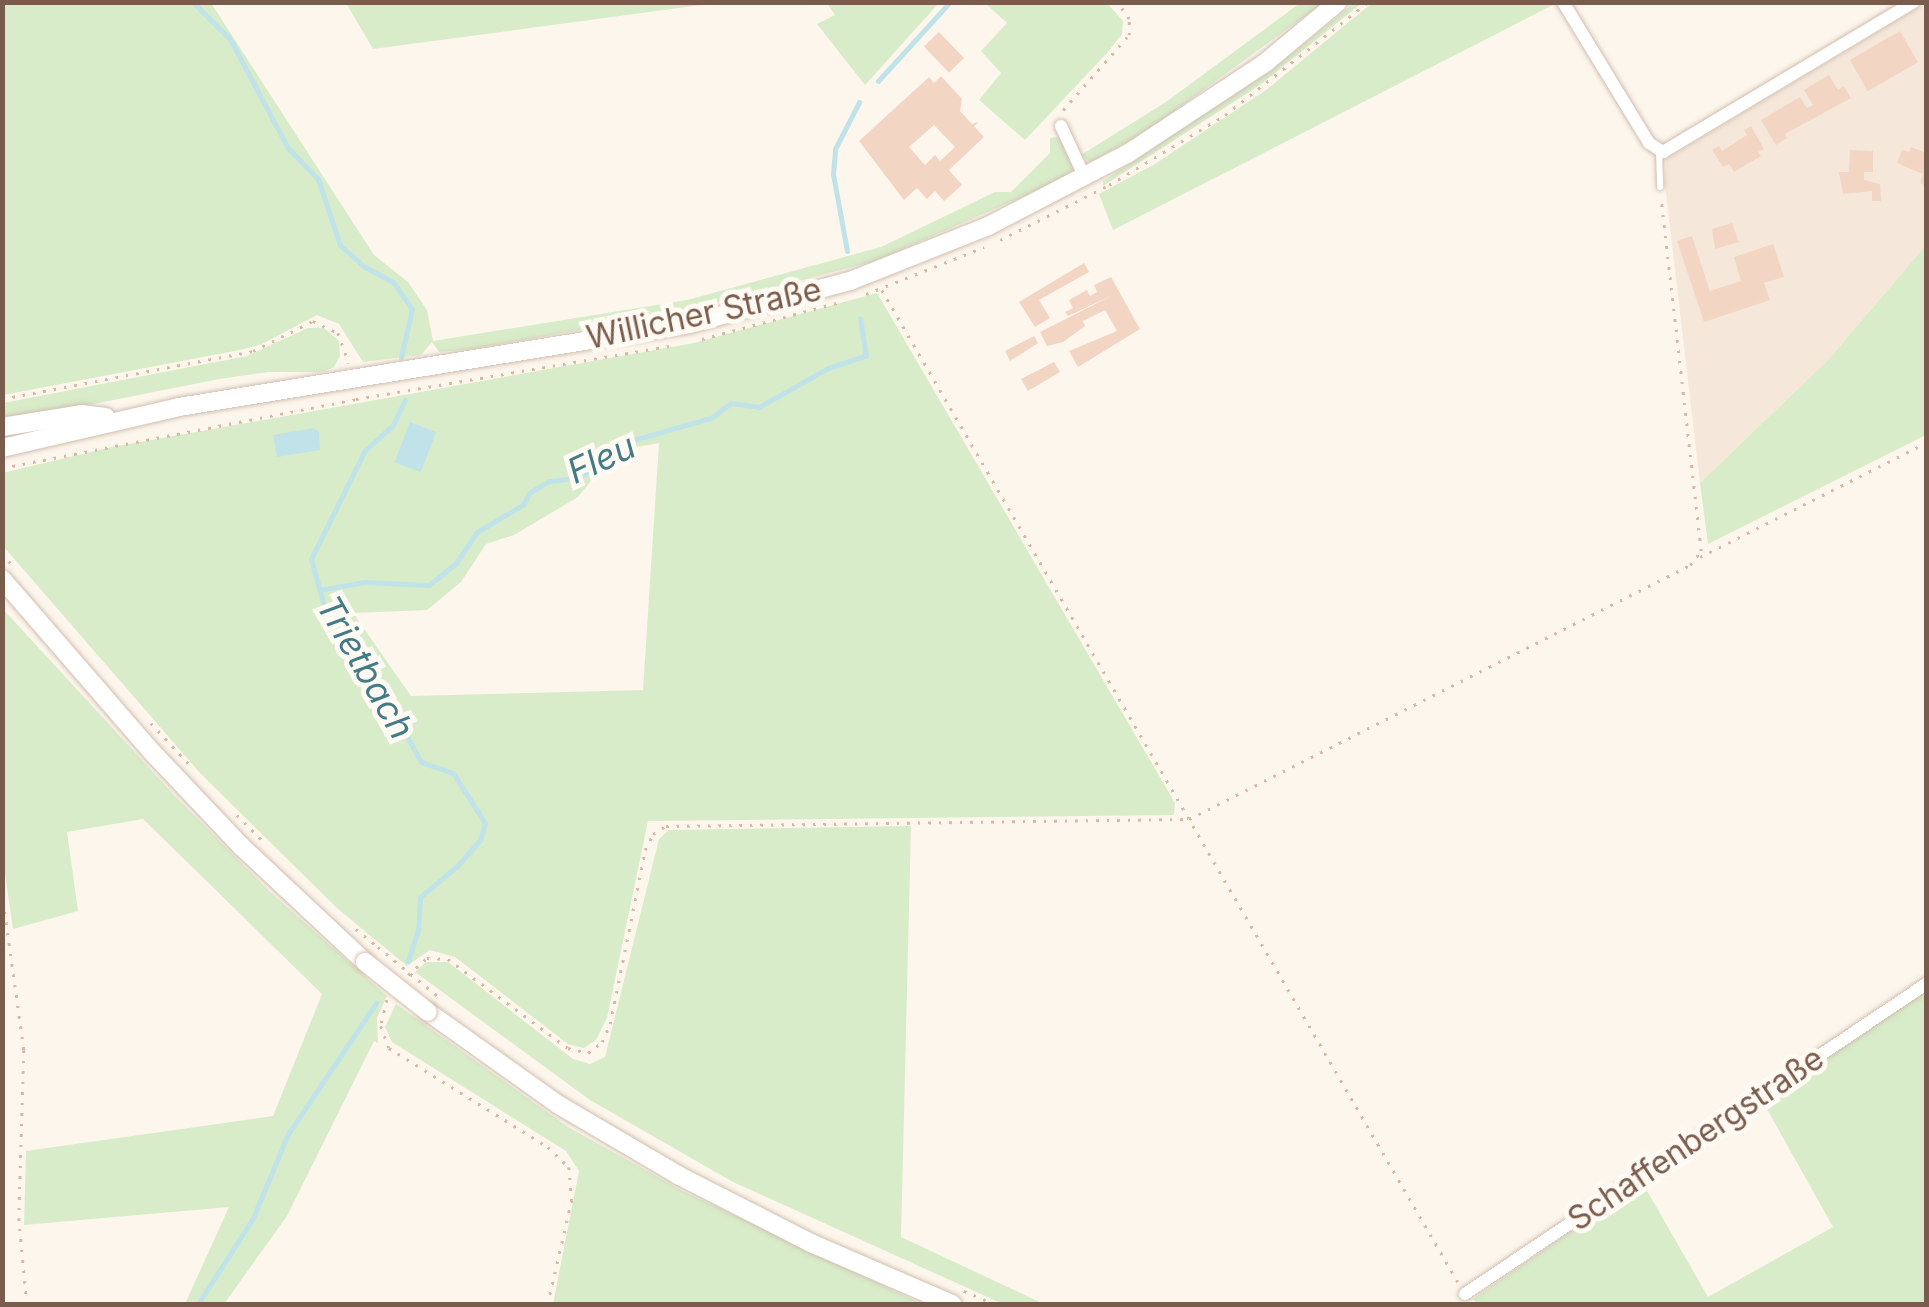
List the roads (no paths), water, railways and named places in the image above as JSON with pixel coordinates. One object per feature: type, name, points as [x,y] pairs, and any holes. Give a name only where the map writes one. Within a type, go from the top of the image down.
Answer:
[{"type":"main road","name":"Willicher Straße","points":[[2,448],[121,419],[661,329],[786,301],[952,242],[1085,178],[1217,97],[1338,2]]},
{"type":"main road","points":[[2,427],[81,414],[121,419]]},
{"type":"main road","points":[[2,579],[241,846],[365,962],[434,1005],[559,1105],[678,1176],[811,1243],[955,1297]]},
{"type":"main road","points":[[2,590],[26,610]]},
{"type":"street","points":[[1563,2],[1649,143],[1659,152],[1677,148],[1914,2]]},
{"type":"street","points":[[1061,126],[1085,178]]},
{"type":"street","name":"Schaffenbergstraße","points":[[1465,1294],[1926,984]]},
{"type":"lane","points":[[1659,152],[1660,186]]},
{"type":"water","points":[[410,422],[436,432],[421,472],[395,462]]},
{"type":"water","points":[[314,428],[319,432],[320,450],[277,457],[273,435]]},
{"type":"waterway","name":"Trietbach","points":[[193,2],[230,39],[288,148],[318,179],[340,245],[363,266],[393,282],[412,309],[401,357]]},
{"type":"waterway","name":"Fleu","points":[[878,81],[950,2]]},
{"type":"waterway","name":"Fleu","points":[[847,251],[833,174],[835,149],[859,102]]},
{"type":"waterway","name":"Fleu","points":[[319,590],[364,582],[429,585],[456,563],[477,532],[524,504],[529,493],[549,481],[577,478],[590,470],[609,447],[711,418],[731,403],[759,407],[828,368],[866,356],[860,318]]},
{"type":"waterway","name":"Trietbach","points":[[405,400],[393,425],[365,450],[311,559],[325,609],[371,672],[421,762],[453,773],[485,823],[480,840],[457,866],[420,897],[418,930],[408,961]]},
{"type":"waterway","name":"Trietbach","points":[[198,1304],[253,1218],[288,1134],[376,1003]]}]
